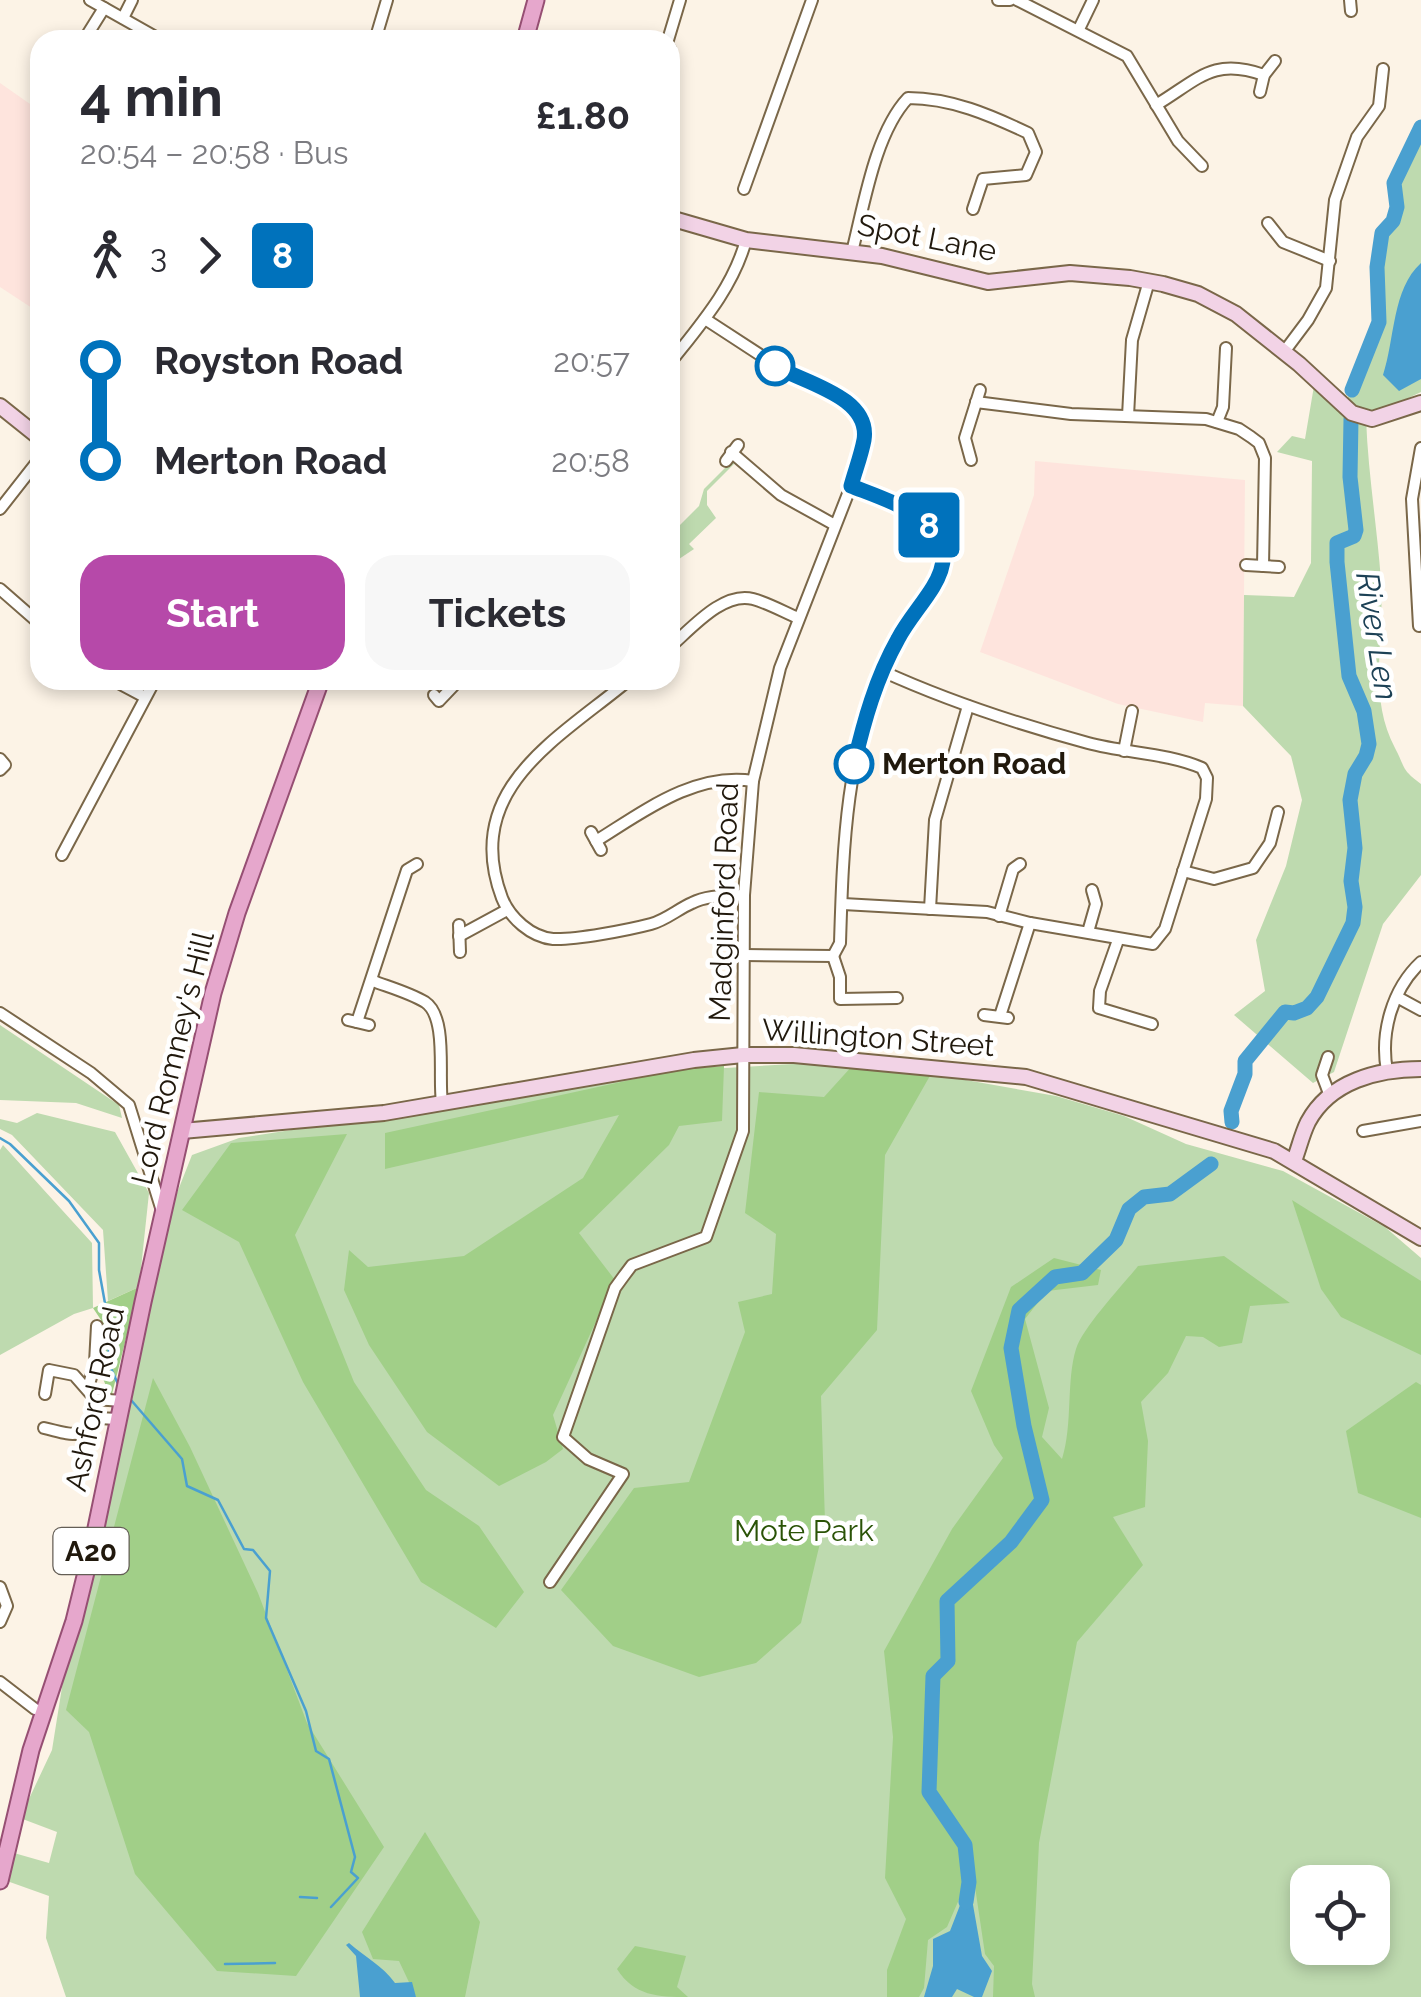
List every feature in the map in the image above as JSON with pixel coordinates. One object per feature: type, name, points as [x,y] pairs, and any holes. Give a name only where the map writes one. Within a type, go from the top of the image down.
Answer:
[{"type":"main road","points":[[528,30],[536,0]]},
{"type":"main road","name":"Lord Romney's Hill","points":[[164,1217],[213,993],[237,913],[318,690]]},
{"type":"main road","name":"Ashford Road","points":[[0,1881],[31,1750],[74,1621],[164,1217]]},
{"type":"street","points":[[90,0],[144,30]]},
{"type":"street","points":[[123,18],[132,0]]},
{"type":"street","points":[[378,30],[387,0]]},
{"type":"street","points":[[671,30],[680,0]]},
{"type":"street","points":[[743,188],[812,0]]},
{"type":"street","points":[[998,0],[1014,0],[1127,56],[1178,140],[1195,150],[1202,166]]},
{"type":"street","points":[[1079,29],[1093,0]]},
{"type":"street","points":[[90,30],[104,8]]},
{"type":"street","points":[[1260,92],[1264,76],[1275,61]]},
{"type":"street","points":[[1156,105],[1217,68],[1235,66],[1264,76]]},
{"type":"street","points":[[1284,352],[1326,288],[1339,184],[1356,136],[1379,106],[1383,69]]},
{"type":"street","points":[[852,252],[884,137],[894,113],[908,98],[932,98],[967,108],[1028,133],[1036,152],[1026,175],[984,175],[972,209]]},
{"type":"street","name":"Spot Lane","points":[[680,221],[746,240],[910,261],[988,282],[1070,274],[1149,281],[1198,294],[1236,314],[1352,412],[1372,419],[1421,403]]},
{"type":"street","points":[[1268,223],[1283,242],[1330,261]]},
{"type":"street","points":[[680,350],[725,290],[746,240]]},
{"type":"street","points":[[1128,416],[1132,340],[1149,281]]},
{"type":"street","name":"Madginford Road","points":[[550,1582],[623,1474],[588,1459],[563,1437],[615,1288],[632,1265],[706,1237],[743,1130],[744,894],[752,781],[771,699],[798,618],[851,486],[864,438],[864,419],[854,406],[794,376],[705,319]]},
{"type":"street","points":[[1216,422],[1224,407],[1226,348]]},
{"type":"street","points":[[971,460],[965,438],[978,396],[1020,409],[1216,422],[1250,436],[1259,443],[1265,458],[1264,566]]},
{"type":"street","points":[[0,406],[30,430]]},
{"type":"street","points":[[732,453],[781,495],[835,525]]},
{"type":"street","points":[[1405,454],[1420,453],[1412,499],[1419,626]]},
{"type":"street","points":[[0,509],[30,471]]},
{"type":"street","points":[[851,486],[918,514],[936,536],[944,558],[933,586],[905,625],[882,671],[850,783],[840,943],[834,956],[840,977],[840,1000],[897,998]]},
{"type":"street","points":[[1246,565],[1279,567]]},
{"type":"street","points":[[0,589],[30,615]]},
{"type":"street","points":[[680,638],[735,597],[751,598],[798,618]]},
{"type":"street","points":[[1403,612],[1418,611]]},
{"type":"street","points":[[843,904],[987,912],[1030,924],[1153,944],[1161,937],[1206,799],[1207,778],[1202,768],[1184,760],[1069,738],[968,706],[882,671]]},
{"type":"street","points":[[130,690],[144,698]]},
{"type":"street","points":[[61,854],[149,690]]},
{"type":"street","points":[[436,698],[446,690]]},
{"type":"street","points":[[617,690],[540,754],[504,794],[496,814],[494,868],[508,910],[536,936],[554,939],[654,924],[693,902],[744,894]]},
{"type":"street","points":[[930,909],[935,820],[968,706]]},
{"type":"street","points":[[1124,750],[1132,711]]},
{"type":"street","points":[[0,758],[5,766],[0,770]]},
{"type":"street","points":[[596,841],[644,809],[676,794],[709,782],[735,778],[752,781]]},
{"type":"street","points":[[1183,871],[1214,878],[1253,868],[1270,842],[1278,812]]},
{"type":"street","points":[[358,1022],[407,870],[418,864]]},
{"type":"street","points":[[999,916],[1013,870],[1020,864]]},
{"type":"street","points":[[1088,932],[1096,904],[1092,890]]},
{"type":"street","points":[[460,952],[459,931],[508,910]]},
{"type":"street","points":[[984,1016],[1004,1017],[1030,924]]},
{"type":"street","points":[[1118,940],[1100,991],[1099,1008],[1152,1024]]},
{"type":"street","points":[[744,955],[834,956]]},
{"type":"street","points":[[1387,1072],[1383,1047],[1397,997],[1421,962]]},
{"type":"street","points":[[373,981],[428,1004],[434,1012],[440,1033],[438,1077],[442,1102]]},
{"type":"street","points":[[1397,997],[1421,1010]]},
{"type":"street","points":[[0,1013],[90,1073],[129,1105],[164,1217]]},
{"type":"street","name":"Willington Street","points":[[182,1131],[367,1115],[743,1055],[842,1059],[1026,1077],[1274,1151],[1421,1238]]},
{"type":"street","points":[[1328,1057],[1322,1075],[1330,1096]]},
{"type":"street","points":[[1294,1161],[1308,1121],[1330,1096],[1351,1082],[1387,1072],[1421,1069]]},
{"type":"street","points":[[1363,1131],[1421,1120]]},
{"type":"street","points":[[88,1388],[95,1363],[97,1326]]},
{"type":"street","points":[[45,1394],[49,1370],[74,1376],[95,1399],[122,1401]]},
{"type":"street","points":[[44,1428],[80,1434],[98,1418],[118,1419]]},
{"type":"street","points":[[0,1587],[7,1606],[0,1622]]},
{"type":"street","points":[[0,1682],[35,1710]]},
{"type":"shaded area","points":[[0,83],[30,104],[30,307],[0,287]]},
{"type":"shaded area","points":[[1035,461],[1245,480],[1243,706],[1205,703],[1203,722],[1118,704],[980,652],[1034,495]]},
{"type":"green space","points":[[1421,125],[1421,392],[1366,418],[1381,581],[1379,687],[1387,728],[1405,768],[1421,784],[1421,875],[1383,924],[1334,1072],[1313,1083],[1234,1015],[1265,991],[1256,940],[1286,866],[1302,800],[1291,756],[1243,706],[1244,595],[1294,597],[1311,563],[1312,461],[1277,452],[1292,436],[1305,439],[1315,380],[1346,402],[1373,331],[1375,237],[1391,218],[1392,183]]},
{"type":"green space","points":[[732,461],[735,463],[707,491],[707,505],[716,518],[689,544],[694,549],[680,558],[680,525],[699,506],[704,489]]},
{"type":"green space","points":[[0,1025],[119,1105],[122,1118],[76,1103],[0,1100]]},
{"type":"green space","name":"Mote Park","points":[[810,1063],[932,1074],[1056,1096],[1124,1116],[1186,1144],[1283,1171],[1385,1227],[1421,1258],[1421,1997],[66,1997],[46,1938],[49,1896],[7,1881],[14,1853],[49,1863],[57,1832],[20,1818],[52,1750],[66,1662],[123,1440],[144,1318],[175,1198],[192,1155],[239,1138],[674,1071]]},
{"type":"green space","points":[[853,1065],[931,1074],[885,1155],[877,1330],[821,1396],[825,1522],[801,1623],[756,1663],[699,1677],[613,1646],[561,1590],[634,1488],[689,1482],[745,1332],[738,1302],[772,1294],[776,1234],[745,1213],[759,1092],[824,1097]]},
{"type":"green space","points":[[724,1066],[722,1121],[679,1126],[669,1145],[579,1233],[615,1280],[553,1415],[563,1449],[499,1486],[427,1432],[369,1345],[344,1290],[349,1250],[368,1267],[464,1256],[583,1178],[619,1115],[385,1169],[385,1133],[681,1069]]},
{"type":"green space","points":[[37,1113],[115,1132],[149,1193],[139,1287],[108,1301],[103,1230],[12,1135],[0,1129],[0,1119],[17,1123]]},
{"type":"green space","points":[[347,1134],[295,1235],[354,1382],[426,1490],[479,1526],[524,1592],[496,1628],[421,1582],[303,1382],[239,1242],[182,1210],[231,1143]]},
{"type":"green space","points":[[3,1145],[92,1243],[93,1308],[74,1314],[0,1355],[0,1150]]},
{"type":"green space","points":[[1292,1200],[1421,1281],[1421,1355],[1341,1317],[1321,1289]]},
{"type":"green space","points":[[1224,1256],[1290,1303],[1250,1306],[1242,1343],[1219,1347],[1203,1337],[1186,1336],[1168,1373],[1141,1402],[1148,1441],[1145,1507],[1113,1517],[1143,1565],[1077,1642],[1039,1843],[1032,1984],[1035,1997],[993,1997],[994,1966],[985,1954],[974,1880],[967,1881],[947,1927],[928,1940],[924,1988],[919,1997],[887,1997],[887,1970],[906,1919],[885,1878],[893,1737],[884,1651],[952,1529],[1003,1458],[971,1391],[1011,1287],[1054,1258],[1101,1270],[1098,1285],[1047,1291],[1025,1319],[1049,1408],[1042,1437],[1062,1459],[1076,1349],[1104,1307],[1138,1266]]},
{"type":"green space","points":[[139,1287],[111,1398],[99,1369],[101,1320],[93,1308]]},
{"type":"green space","points":[[153,1378],[258,1593],[307,1723],[384,1847],[296,1976],[217,1971],[135,1874],[89,1732],[66,1710]]},
{"type":"green space","points":[[1416,1382],[1421,1385],[1421,1518],[1358,1493],[1346,1431]]},
{"type":"green space","points":[[425,1832],[480,1922],[465,1997],[416,1997],[399,1961],[373,1959],[362,1932]]},
{"type":"green space","points":[[635,1946],[686,1956],[677,1987],[688,1997],[648,1993],[631,1985],[617,1969]]},
{"type":"water","points":[[1421,263],[1421,379],[1399,391],[1383,375],[1399,300]]},
{"type":"water","points":[[969,1882],[982,1956],[992,1971],[982,1997],[957,1989],[952,1997],[924,1997],[933,1966],[933,1939],[950,1931]]},
{"type":"water","points":[[349,1943],[395,1983],[412,1982],[416,1997],[360,1997],[356,1956],[346,1945]]},
{"type":"waterway","name":"River Len","points":[[1352,390],[1379,322],[1377,267],[1382,233],[1393,221],[1397,207],[1394,183],[1421,127]]},
{"type":"waterway","name":"River Len","points":[[1232,1122],[1231,1111],[1245,1074],[1245,1061],[1285,1012],[1307,1008],[1317,997],[1353,923],[1351,881],[1355,848],[1350,800],[1355,774],[1369,744],[1364,711],[1349,676],[1337,562],[1337,543],[1354,536],[1356,530],[1350,477],[1351,419]]},
{"type":"waterway","points":[[0,1138],[69,1201],[99,1243],[99,1270],[110,1331],[108,1362],[118,1384]]},
{"type":"waterway","name":"River Len","points":[[966,1902],[969,1882],[965,1845],[929,1792],[933,1676],[948,1661],[947,1601],[1011,1542],[1042,1500],[1011,1348],[1019,1310],[1055,1277],[1082,1273],[1116,1240],[1129,1209],[1144,1197],[1170,1194],[1211,1164]]},
{"type":"waterway","points":[[131,1400],[182,1459],[187,1486],[218,1500],[244,1549],[253,1550],[270,1571],[266,1618],[306,1711],[316,1751],[329,1759],[355,1857],[351,1872],[358,1878],[331,1907]]},
{"type":"waterway","points":[[300,1897],[317,1898]]},
{"type":"waterway","points":[[225,1964],[275,1963]]},
{"type":"bus line","name":"8","points":[[775,366],[854,406],[864,419],[864,438],[851,486],[918,514],[936,536],[944,558],[933,586],[905,625],[882,671],[854,764]]},
{"type":"place","name":"Merton Road","points":[[854,764]]}]
